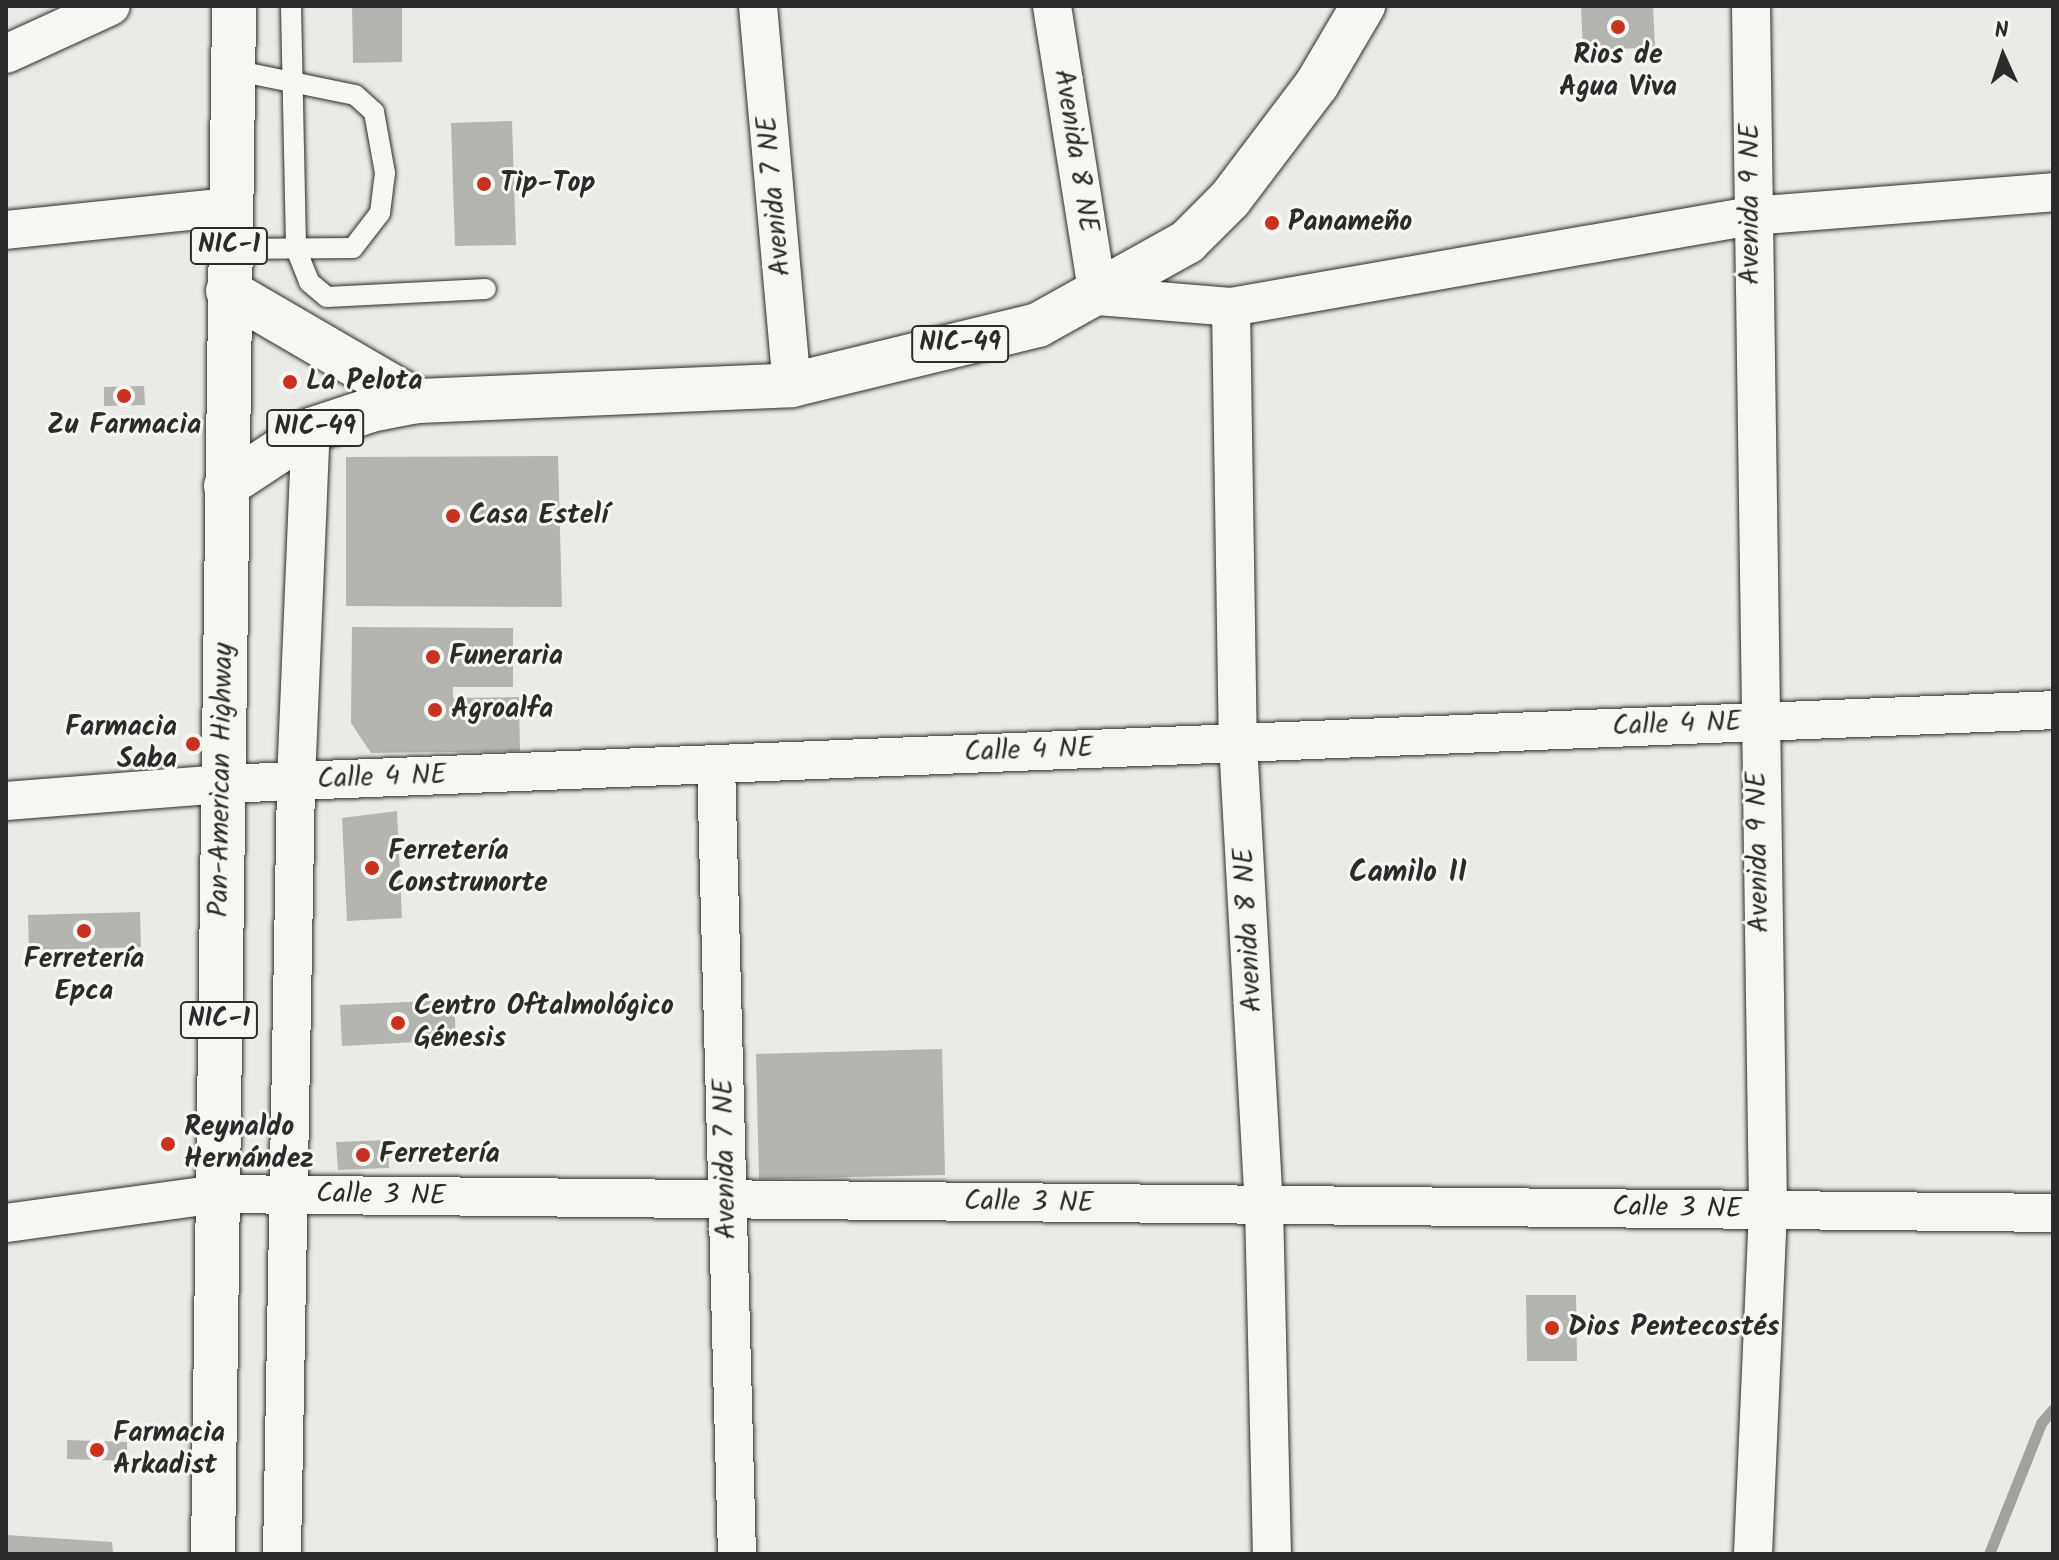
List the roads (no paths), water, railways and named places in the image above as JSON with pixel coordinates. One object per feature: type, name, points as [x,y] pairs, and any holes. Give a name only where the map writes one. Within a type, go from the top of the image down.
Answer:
[{"type":"main road","name":"Pan-American Highway","points":[[213,1554],[234,6]]},
{"type":"main road","name":"NIC-49","points":[[226,486],[311,430],[417,401],[792,385],[1038,325],[1098,296],[1187,242],[1230,199],[1317,84],[1363,6]]},
{"type":"main road","name":"NIC-49","points":[[228,291],[417,401]]},
{"type":"street","points":[[6,54],[111,6]]},
{"type":"street","name":"Avenida 7 NE","points":[[758,6],[792,385]]},
{"type":"street","name":"Avenida 8 NE","points":[[1052,6],[1098,296]]},
{"type":"street","name":"Avenida 9 NE","points":[[1751,6],[1756,722],[1768,1210],[1753,1554]]},
{"type":"street","points":[[1098,296],[1231,307],[1751,216],[2053,192]]},
{"type":"street","points":[[6,230],[229,228]]},
{"type":"street","name":"Avenida 8 NE","points":[[1231,307],[1238,743],[1264,1205],[1272,1554]]},
{"type":"street","points":[[282,1554],[296,781],[311,430]]},
{"type":"street","name":"Calle 4 NE","points":[[6,801],[222,784],[2053,710]]},
{"type":"street","name":"Avenida 7 NE","points":[[716,764],[737,1554]]},
{"type":"street","name":"Calle 3 NE","points":[[6,1223],[217,1194],[2053,1213]]},
{"type":"lane","points":[[291,6],[296,249],[309,282],[327,297],[486,289]]},
{"type":"lane","points":[[229,228],[296,249],[353,248],[368,237],[380,213],[385,173],[374,112],[355,95],[233,70]]},
{"type":"waterway","points":[[1989,1554],[2041,1423],[2053,1409]]},
{"type":"place","name":"Rios de Agua Viva","points":[[1618,27]]},
{"type":"place","name":"Tip-Top","points":[[484,184]]},
{"type":"place","name":"Panameño","points":[[1272,223]]},
{"type":"place","name":"La Pelota","points":[[290,382]]},
{"type":"place","name":"Zu Farmacia","points":[[124,396]]},
{"type":"place","name":"Casa Estelí","points":[[453,516]]},
{"type":"place","name":"Funeraria","points":[[433,657]]},
{"type":"place","name":"Agroalfa","points":[[435,710]]},
{"type":"place","name":"Farmacia Saba","points":[[193,744]]},
{"type":"place","name":"Ferretería Construnorte","points":[[372,868]]},
{"type":"place","name":"Ferretería Epca","points":[[84,931]]},
{"type":"place","name":"Centro Oftalmológico Génesis","points":[[398,1023]]},
{"type":"place","name":"Reynaldo Hernández","points":[[168,1144]]},
{"type":"place","name":"Ferretería","points":[[363,1155]]},
{"type":"place","name":"Dios Pentecostés","points":[[1552,1328]]},
{"type":"place","name":"Farmacia Arkadist","points":[[97,1450]]},
{"type":"district","name":"Camilo II","points":[[1408,873]]}]
